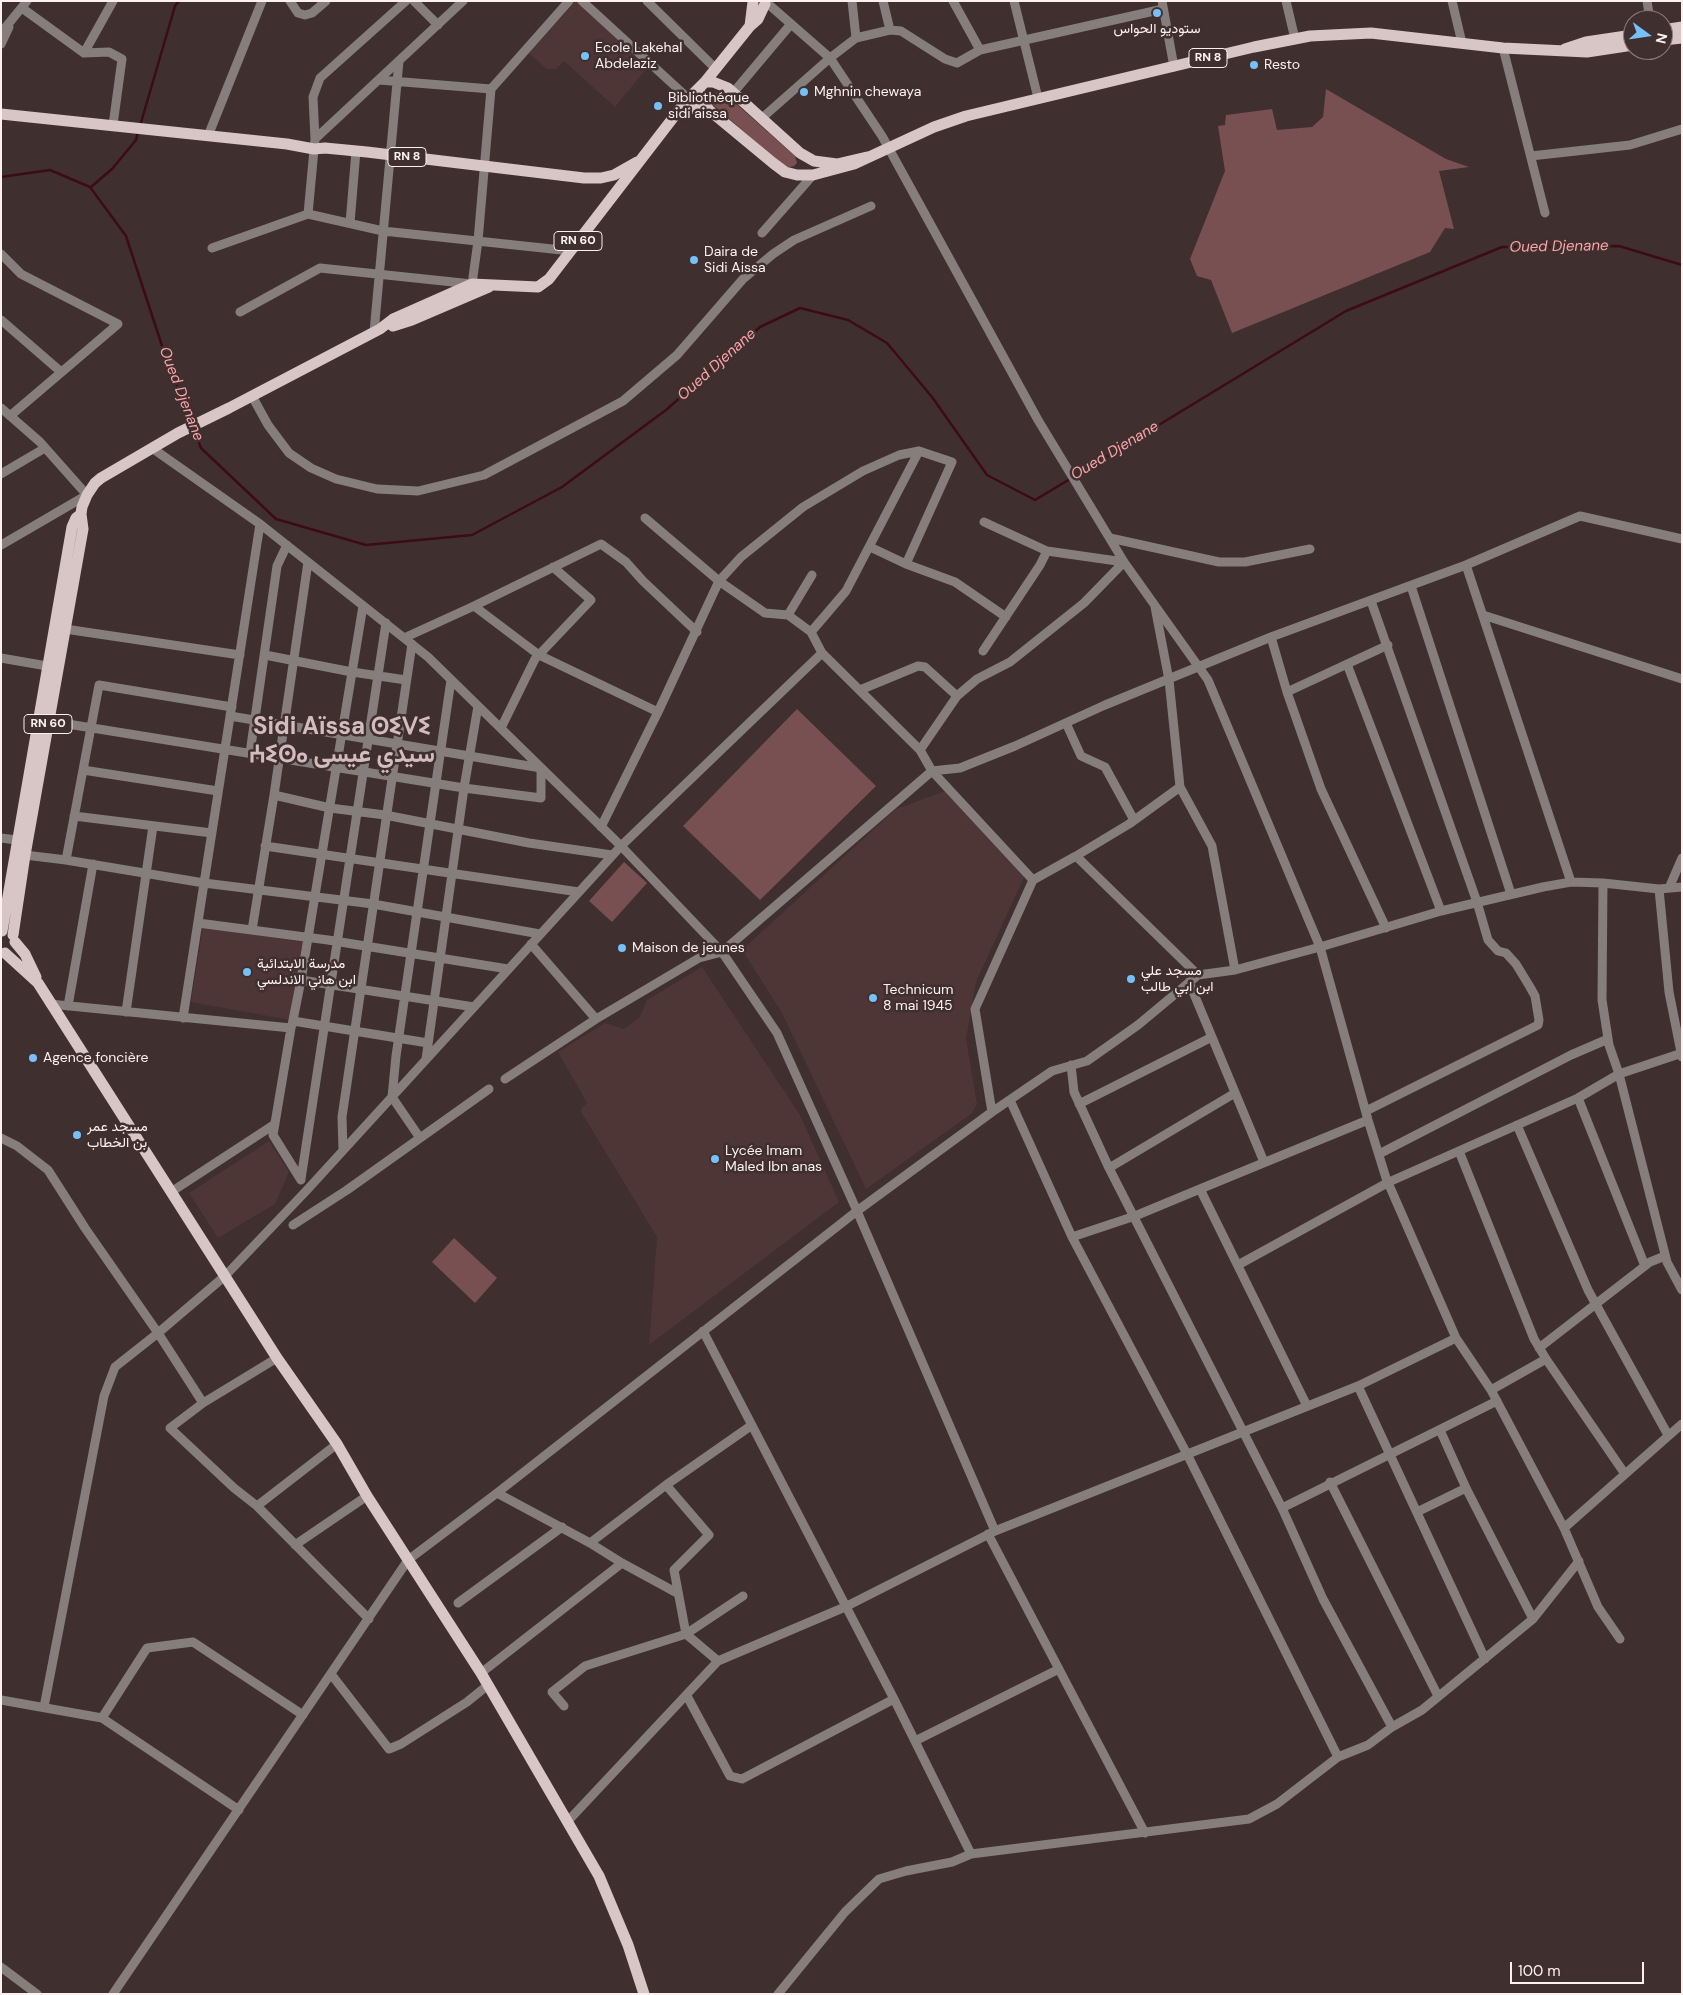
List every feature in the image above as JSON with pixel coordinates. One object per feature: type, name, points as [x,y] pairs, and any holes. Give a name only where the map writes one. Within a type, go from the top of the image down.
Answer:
[{"type":"main road","points":[[753,2],[758,7],[766,2]]},
{"type":"main road","points":[[750,26],[753,2]]},
{"type":"main road","points":[[675,116],[688,98],[716,70],[750,26],[758,19],[766,2]]},
{"type":"main road","name":"RN 8","points":[[785,172],[797,175],[813,175],[835,170],[934,127],[966,116],[1254,47],[1310,36],[1371,33],[1503,48],[1586,52],[1623,46]]},
{"type":"main road","name":"RN 8","points":[[1561,50],[1586,42],[1623,36]]},
{"type":"main road","points":[[702,85],[700,97],[709,110],[785,172],[790,172],[799,167],[802,158],[800,152],[731,90],[722,78],[722,71],[732,49]]},
{"type":"main road","points":[[702,85],[714,82],[731,90]]},
{"type":"main road","points":[[675,116],[687,109],[700,107],[709,110]]},
{"type":"main road","name":"RN 8","points":[[4,113],[167,132],[287,144],[314,144],[325,148],[584,178],[601,178],[614,174],[642,159],[675,116]]},
{"type":"main road","name":"RN 8","points":[[800,152],[814,161],[830,164],[867,157]]},
{"type":"main road","name":"RN 60","points":[[14,938],[25,855],[84,529],[81,514],[87,496],[101,478],[178,433],[377,331],[412,320],[495,284],[538,287],[549,279],[571,252],[642,159]]},
{"type":"main road","points":[[377,331],[393,319],[472,284],[495,284]]},
{"type":"main road","name":"RN 60","points":[[1,932],[72,527],[76,518],[81,514]]},
{"type":"main road","points":[[1,932],[8,932],[14,938],[29,962],[50,1004],[277,1358],[337,1444],[367,1496],[481,1673],[599,1876],[628,1946],[644,1994]]},
{"type":"main road","points":[[1,966],[5,953],[14,948],[14,938]]},
{"type":"main road","points":[[5,953],[38,983]]},
{"type":"street","points":[[84,53],[113,1]]},
{"type":"street","points":[[208,136],[262,1]]},
{"type":"street","points":[[290,1],[298,13],[306,15],[312,13],[326,1]]},
{"type":"street","points":[[308,214],[314,144],[313,97],[320,78],[406,1]]},
{"type":"street","points":[[414,1],[438,25]]},
{"type":"street","points":[[314,144],[464,1]]},
{"type":"street","points":[[240,312],[320,268],[472,284],[478,241],[491,89],[570,1]]},
{"type":"street","points":[[582,1],[688,98]]},
{"type":"street","points":[[647,1],[716,70]]},
{"type":"street","points":[[852,1],[856,38]]},
{"type":"street","points":[[883,1],[890,30]]},
{"type":"street","points":[[953,1],[980,50]]},
{"type":"street","points":[[1014,1],[1038,98]]},
{"type":"street","points":[[1286,1],[1295,39]]},
{"type":"street","points":[[1452,1],[1462,43]]},
{"type":"street","points":[[766,2],[830,58],[889,148],[1038,420],[1124,562],[1208,680],[1320,948],[1379,1154],[1389,1182],[1456,1338],[1492,1390],[1564,1528],[1598,1608],[1620,1639]]},
{"type":"street","points":[[1,33],[10,25],[25,5],[84,53],[109,52],[122,59],[116,126]]},
{"type":"street","points":[[762,118],[830,58],[856,38],[890,30],[901,31],[952,62],[957,63],[980,50],[1023,41],[1163,5],[1174,67]]},
{"type":"street","points":[[731,90],[791,24]]},
{"type":"street","points":[[1,44],[10,25]]},
{"type":"street","points":[[1503,48],[1546,213]]},
{"type":"street","points":[[377,331],[383,231],[399,61]]},
{"type":"street","points":[[379,80],[491,89]]},
{"type":"street","points":[[1531,156],[1630,145],[1682,129]]},
{"type":"street","points":[[350,223],[356,151]]},
{"type":"street","points":[[762,233],[813,175]]},
{"type":"street","points":[[252,396],[268,425],[289,453],[311,468],[336,479],[377,489],[418,491],[484,475],[624,401],[677,356],[743,279],[773,254],[794,240],[871,206]]},
{"type":"street","points":[[212,248],[308,214],[383,231],[571,252]]},
{"type":"street","points":[[1,254],[21,274],[118,324],[60,371],[10,416]]},
{"type":"street","points":[[1,320],[60,371]]},
{"type":"street","points":[[1,408],[45,448],[87,496],[1,545]]},
{"type":"street","points":[[1,474],[45,448]]},
{"type":"street","points":[[152,448],[260,524],[412,644],[501,728],[601,827],[722,952],[777,1033],[857,1211],[992,1533],[1059,1669],[1145,1833]]},
{"type":"street","points":[[811,632],[846,591],[919,451]]},
{"type":"street","points":[[601,827],[658,712],[719,581],[741,556],[804,508],[863,471],[899,455],[919,451],[952,462],[906,564]]},
{"type":"street","points":[[505,1078],[596,1019],[699,958],[722,952],[932,771],[960,768],[1271,637],[1466,565],[1580,516],[1682,539]]},
{"type":"street","points":[[646,518],[719,581],[764,613],[788,615],[811,632],[822,653],[920,750],[932,771],[1033,880]]},
{"type":"street","points":[[984,522],[1046,551],[1124,562]]},
{"type":"street","points":[[184,1018],[260,524]]},
{"type":"street","points":[[1110,538],[1219,562],[1245,562],[1310,548]]},
{"type":"street","points":[[404,638],[601,544],[626,562],[696,632]]},
{"type":"street","points":[[250,753],[277,566],[287,545]]},
{"type":"street","points":[[870,547],[906,564],[955,582],[1006,617]]},
{"type":"street","points":[[983,651],[1040,565],[1046,551]]},
{"type":"street","points":[[252,930],[308,562]]},
{"type":"street","points":[[920,750],[957,696],[977,679],[1010,662],[1084,603],[1124,562]]},
{"type":"street","points":[[1466,565],[1571,882]]},
{"type":"street","points":[[501,728],[535,660],[591,600],[554,566]]},
{"type":"street","points":[[788,615],[812,575]]},
{"type":"street","points":[[1410,586],[1511,894]]},
{"type":"street","points":[[1072,1237],[1134,1216],[1264,1162],[1367,1115],[1538,1025],[1538,1009],[1535,996],[1516,964],[1506,953],[1498,951],[1488,940],[1477,902],[1371,601]]},
{"type":"street","points":[[1155,605],[1169,680],[1180,787],[1212,846],[1235,970]]},
{"type":"street","points":[[307,1190],[273,1135],[363,606]]},
{"type":"street","points":[[474,606],[539,655],[658,712]]},
{"type":"street","points":[[1482,615],[1682,679]]},
{"type":"street","points":[[301,1179],[342,900],[386,624]]},
{"type":"street","points":[[65,629],[240,655]]},
{"type":"street","points":[[1271,637],[1287,692],[1320,789],[1386,928]]},
{"type":"street","points":[[343,1150],[342,1116],[362,990],[385,815],[412,644]]},
{"type":"street","points":[[1287,692],[1388,645]]},
{"type":"street","points":[[44,1708],[104,1396],[115,1367],[225,1276],[307,1190],[620,846],[822,653]]},
{"type":"street","points":[[265,655],[352,672],[406,680]]},
{"type":"street","points":[[1,658],[47,666]]},
{"type":"street","points":[[1347,664],[1441,911]]},
{"type":"street","points":[[860,690],[918,666],[925,668],[957,696]]},
{"type":"street","points":[[420,1138],[392,1097],[398,1038],[412,954],[451,680]]},
{"type":"street","points":[[66,860],[90,728],[100,685],[232,707]]},
{"type":"street","points":[[426,1059],[458,828],[478,706]]},
{"type":"street","points":[[230,716],[541,768]]},
{"type":"street","points":[[48,721],[464,788],[540,798],[541,768]]},
{"type":"street","points":[[1066,723],[1081,756],[1105,767],[1134,820]]},
{"type":"street","points":[[83,770],[218,791]]},
{"type":"street","points":[[992,1112],[975,1009],[1033,880],[1134,820],[1180,787]]},
{"type":"street","points":[[274,795],[330,808],[385,815],[529,843],[612,855]]},
{"type":"street","points":[[74,816],[212,833]]},
{"type":"street","points":[[126,1012],[153,826]]},
{"type":"street","points":[[1,838],[16,840]]},
{"type":"street","points":[[265,846],[579,892]]},
{"type":"street","points":[[25,855],[93,864],[204,883],[373,904],[540,934]]},
{"type":"street","points":[[1076,856],[1198,975]]},
{"type":"street","points":[[1669,888],[1682,858]]},
{"type":"street","points":[[68,1006],[93,864]]},
{"type":"street","points":[[113,1994],[408,1560],[498,1493],[857,1211],[992,1112],[1052,1071],[1086,1061],[1138,1025],[1198,975],[1235,970],[1320,948],[1441,911],[1571,882],[1603,883],[1659,889],[1682,887]]},
{"type":"street","points":[[1603,883],[1602,1000],[1608,1039],[1619,1074],[1665,1256],[1682,1290]]},
{"type":"street","points":[[1238,1265],[1389,1182],[1578,1098],[1619,1074],[1681,1055],[1669,992],[1659,889]]},
{"type":"street","points":[[198,923],[336,941],[508,969]]},
{"type":"street","points":[[531,944],[596,1019]]},
{"type":"street","points":[[300,980],[474,1007]]},
{"type":"street","points":[[1189,982],[1264,1162]]},
{"type":"street","points":[[50,1004],[184,1018],[323,1026],[428,1043]]},
{"type":"street","points":[[1079,1104],[1212,1037]]},
{"type":"street","points":[[1379,1154],[1571,1055],[1608,1039]]},
{"type":"street","points":[[1071,1065],[1074,1092],[1109,1168],[1282,1508],[1323,1599],[1392,1727]]},
{"type":"street","points":[[293,1225],[347,1190],[489,1089]]},
{"type":"street","points":[[1109,1168],[1235,1093]]},
{"type":"street","points":[[1578,1098],[1646,1266]]},
{"type":"street","points":[[1010,1100],[1072,1237],[1187,1454],[1338,1757]]},
{"type":"street","points":[[171,1192],[275,1124]]},
{"type":"street","points":[[1516,1125],[1596,1303],[1668,1435]]},
{"type":"street","points":[[1,1138],[17,1146],[48,1170],[85,1228],[204,1403]]},
{"type":"street","points":[[1459,1151],[1534,1339],[1625,1474]]},
{"type":"street","points":[[1200,1189],[1307,1406]]},
{"type":"street","points":[[1539,1348],[1646,1266],[1665,1256]]},
{"type":"street","points":[[703,1331],[894,1699],[971,1854]]},
{"type":"street","points":[[568,1821],[718,1660],[845,1607],[992,1533],[1358,1386],[1456,1338]]},
{"type":"street","points":[[277,1358],[204,1403],[170,1428],[234,1488],[257,1506],[369,1619]]},
{"type":"street","points":[[1492,1390],[1546,1359]]},
{"type":"street","points":[[1358,1386],[1485,1658]]},
{"type":"street","points":[[1282,1508],[1330,1482],[1497,1401]]},
{"type":"street","points":[[1564,1528],[1682,1424]]},
{"type":"street","points":[[590,1543],[752,1425]]},
{"type":"street","points":[[1440,1430],[1466,1488],[1534,1619]]},
{"type":"street","points":[[257,1506],[337,1444]]},
{"type":"street","points":[[1330,1482],[1438,1696]]},
{"type":"street","points":[[666,1486],[709,1535],[674,1570],[686,1634],[718,1660]]},
{"type":"street","points":[[1417,1512],[1466,1488]]},
{"type":"street","points":[[498,1493],[678,1593]]},
{"type":"street","points":[[295,1545],[367,1496]]},
{"type":"street","points":[[458,1603],[562,1528]]},
{"type":"street","points":[[778,1994],[844,1912],[880,1879],[906,1871],[952,1862],[971,1854],[1249,1819],[1277,1804],[1338,1757],[1368,1745],[1392,1727],[1422,1710],[1534,1619],[1579,1561]]},
{"type":"street","points":[[481,1673],[622,1563]]},
{"type":"street","points":[[564,1706],[552,1692],[584,1666],[686,1634],[743,1596]]},
{"type":"street","points":[[102,1718],[147,1648],[193,1642],[303,1715]]},
{"type":"street","points":[[915,1741],[1059,1669]]},
{"type":"street","points":[[331,1674],[389,1750],[467,1702],[488,1686]]},
{"type":"street","points":[[686,1696],[730,1776],[742,1779],[894,1699]]},
{"type":"street","points":[[1,1700],[102,1718],[239,1810]]},
{"type":"street","points":[[1,1967],[37,1994]]},
{"type":"shaded area","name":"Ecole Lakehal Abdelaziz","points":[[576,1],[648,67],[615,107],[564,61],[556,69],[546,69],[529,53]]},
{"type":"shaded area","points":[[1326,89],[1446,159],[1469,167],[1439,171],[1454,229],[1445,228],[1430,252],[1232,333],[1211,280],[1197,276],[1190,259],[1225,171],[1218,126],[1225,125],[1226,115],[1272,109],[1277,130],[1312,127],[1323,117]]},
{"type":"shaded area","points":[[717,92],[724,93],[795,156],[797,163],[787,168],[712,104],[711,96]]},
{"type":"shaded area","points":[[797,709],[876,786],[760,900],[683,826]]},
{"type":"shaded area","name":"Technicum 8 mai 1945","points":[[945,791],[1025,875],[976,982],[966,1039],[977,1104],[971,1114],[866,1189],[782,1013],[742,950],[896,809]]},
{"type":"shaded area","points":[[624,862],[647,883],[612,922],[589,901]]},
{"type":"shaded area","name":"مدرسة الابتدائية ابن هاني الاندلسي","points":[[203,927],[304,942],[290,1020],[191,1002]]},
{"type":"shaded area","name":"Lycée Imam Maled Ibn anas","points":[[702,967],[800,1115],[839,1202],[649,1345],[657,1237],[580,1110],[587,1103],[558,1052],[605,1023],[624,1029],[640,1017],[647,1000]]},
{"type":"shaded area","points":[[269,1141],[289,1172],[275,1204],[218,1238],[189,1193]]},
{"type":"shaded area","points":[[454,1238],[497,1278],[475,1303],[432,1262]]},
{"type":"waterway","points":[[140,126],[175,6],[179,1]]},
{"type":"waterway","points":[[91,187],[112,169],[136,140],[138,131]]},
{"type":"waterway","name":"Oued Djenane","points":[[1,177],[50,170],[90,187],[126,236],[166,358],[191,422]]},
{"type":"waterway","name":"Oued Djenane","points":[[1075,476],[1346,311],[1502,247],[1619,246],[1682,265]]},
{"type":"waterway","name":"Oued Djenane","points":[[194,430],[201,448],[276,519],[366,545],[472,535],[562,487],[666,410],[760,327],[800,308],[848,320],[887,343],[932,397],[987,475],[1035,500],[1070,479]]},
{"type":"place","name":"ستوديو الحواس","points":[[1157,13]]},
{"type":"place","name":"Ecole Lakehal Abdelaziz","points":[[585,56]]},
{"type":"place","name":"Resto","points":[[1254,65]]},
{"type":"place","name":"Mghnin chewaya","points":[[804,92]]},
{"type":"place","name":"Bibliothéque sidi aissa","points":[[658,106]]},
{"type":"place","name":"Daira de Sidi Aissa","points":[[694,260]]},
{"type":"place","name":"Maison de jeunes","points":[[622,948]]},
{"type":"place","name":"مدرسة الابتدائية ابن هاني الاندلسي","points":[[247,972]]},
{"type":"place","name":"مسجد علي ابن ابي طالب","points":[[1131,979]]},
{"type":"place","name":"Technicum 8 mai 1945","points":[[873,998]]},
{"type":"place","name":"Agence foncière","points":[[33,1058]]},
{"type":"place","name":"مسجد عمر بن الخطاب","points":[[77,1135]]},
{"type":"place","name":"Lycée Imam Maled Ibn anas","points":[[715,1159]]},
{"type":"district","name":"Sidi Aïssa ⵙⵉⴸⵉ ⵄⵉⵙⴰ سيدي عيسى","points":[[342,742]]}]
